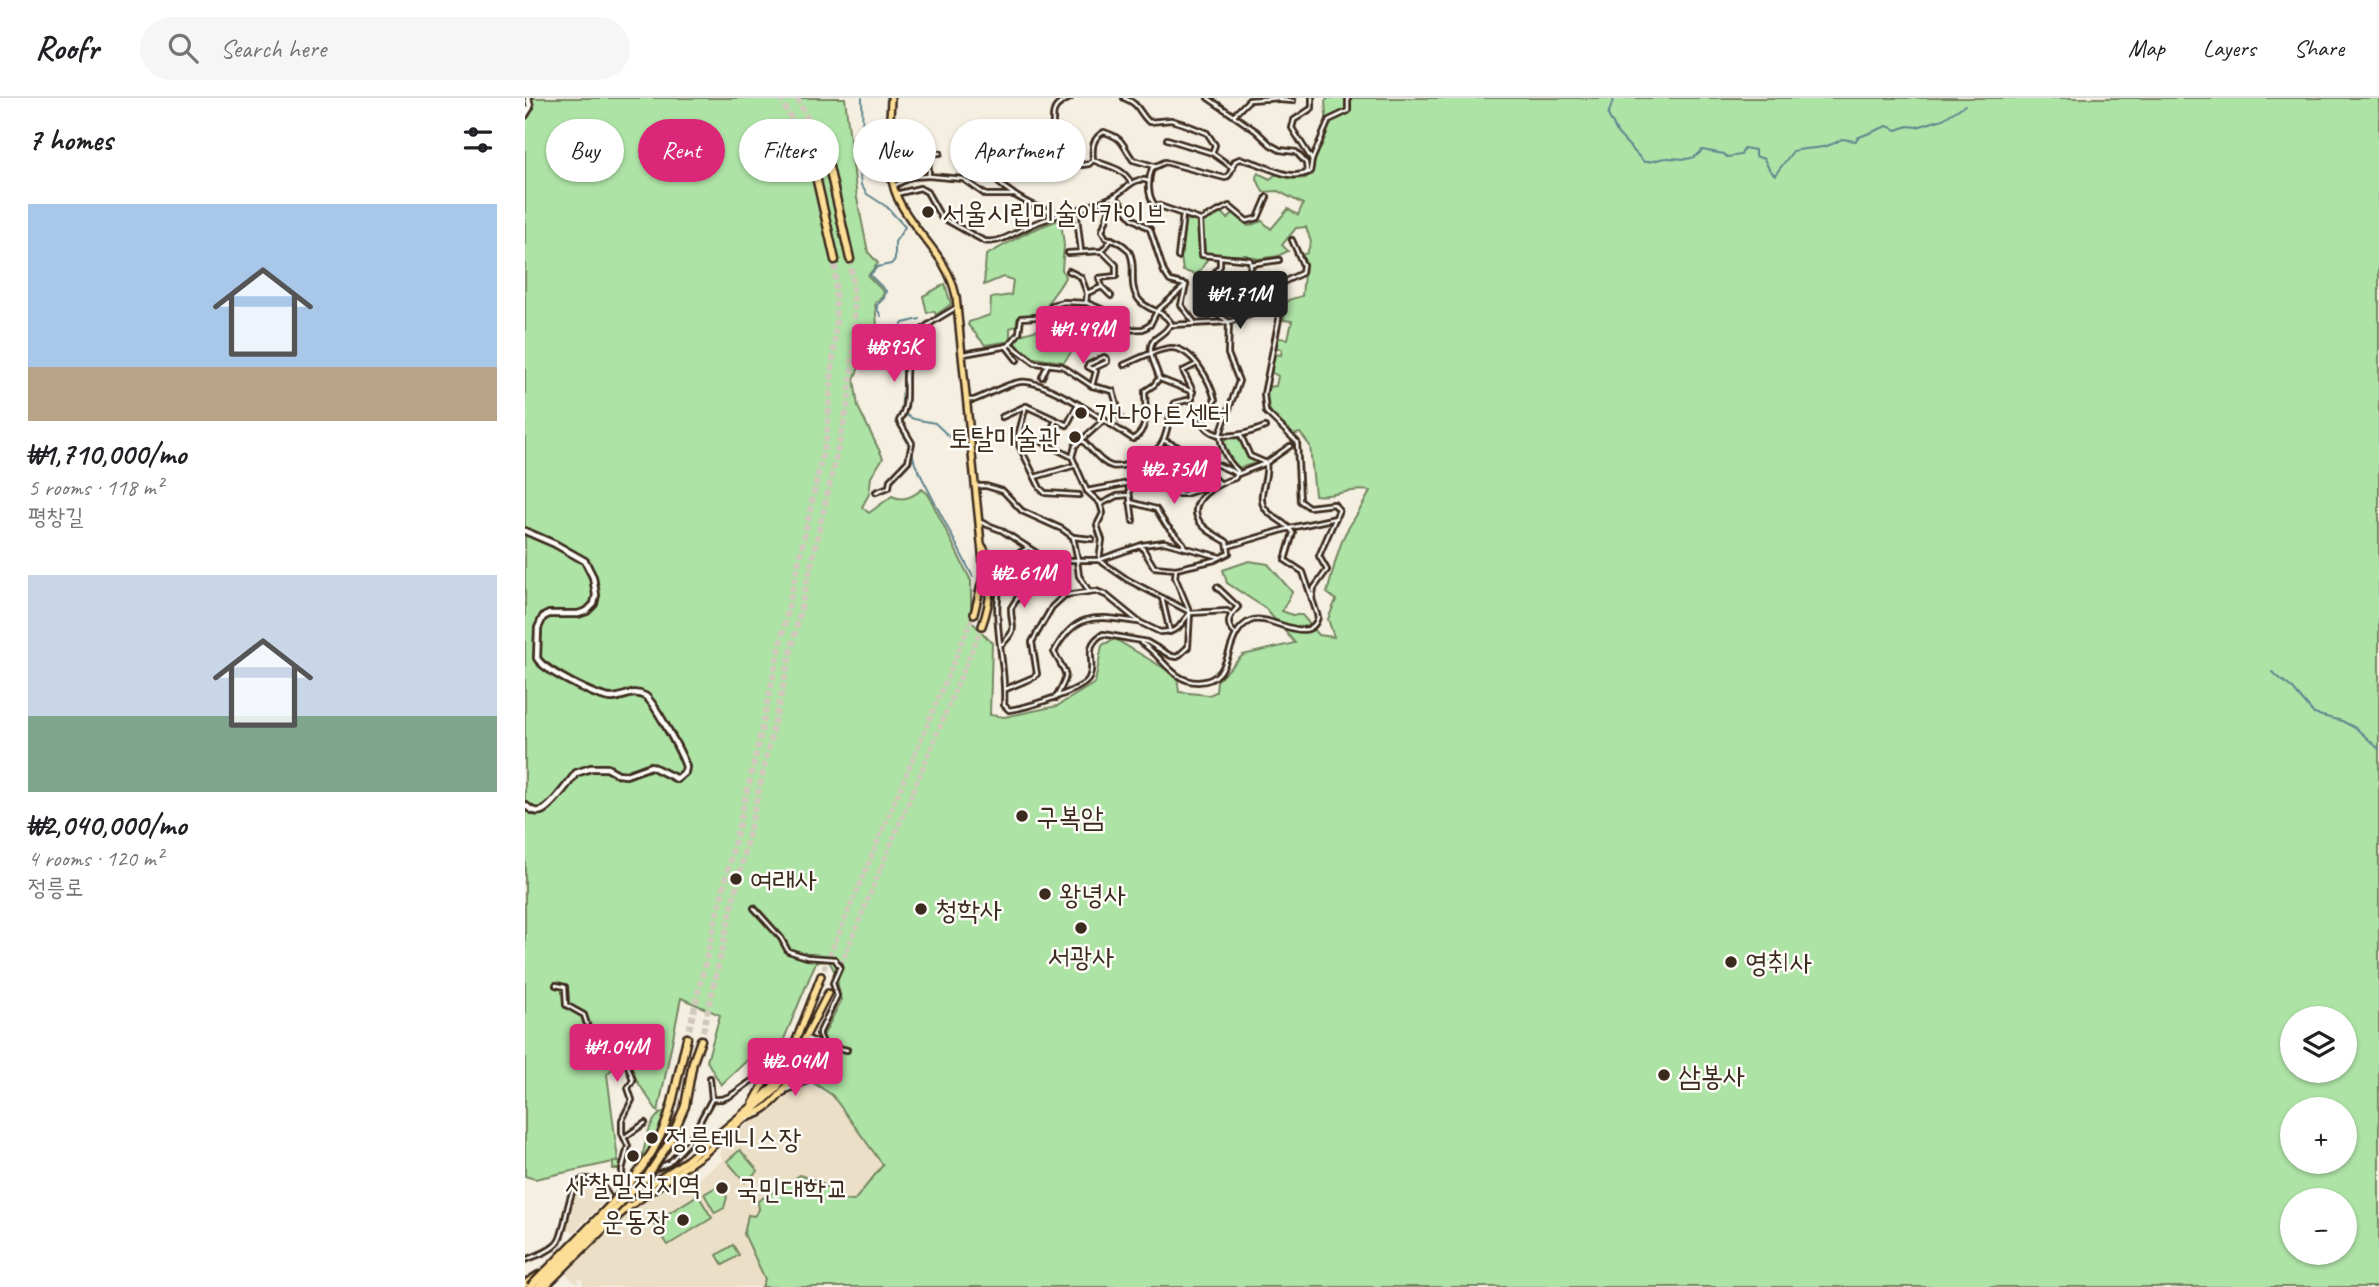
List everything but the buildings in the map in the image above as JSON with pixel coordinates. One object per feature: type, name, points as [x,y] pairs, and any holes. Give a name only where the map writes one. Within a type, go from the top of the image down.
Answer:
[{"type":"highway","points":[[817,182],[835,260]]},
{"type":"highway","points":[[832,182],[850,259]]},
{"type":"highway","points":[[539,1287],[644,1168],[660,1141],[687,1038]]},
{"type":"highway","points":[[539,1287],[647,1175],[663,1154],[685,1106],[693,1062],[701,1040]]},
{"type":"highway","points":[[539,1287],[629,1206]]},
{"type":"highway","points":[[525,1284],[548,1270],[588,1238]]},
{"type":"main road","points":[[891,98],[889,161],[896,194],[906,213],[945,264],[954,286],[984,573],[974,614]]},
{"type":"main road","points":[[982,545],[987,553],[989,583],[988,609],[982,625]]},
{"type":"main road","points":[[539,1287],[617,1207],[687,1160],[767,1093],[782,1073],[821,976]]},
{"type":"main road","points":[[567,1268],[588,1238],[716,1144],[781,1083],[828,993]]},
{"type":"main road","points":[[750,1108],[767,1079],[770,1058],[782,1051]]},
{"type":"main road","points":[[746,1118],[758,1113],[778,1096],[795,1071]]},
{"type":"main road","points":[[716,1144],[715,1141],[731,1128],[734,1121]]},
{"type":"main road","points":[[539,1287],[567,1268],[629,1206]]},
{"type":"main road","points":[[579,1257],[588,1238]]},
{"type":"street","points":[[525,115],[530,107],[529,98]]},
{"type":"street","points":[[1062,214],[1032,206],[1013,195],[988,174],[985,163],[987,155],[996,144],[1047,137],[1052,133],[1053,111],[1056,105],[1070,98]]},
{"type":"street","points":[[1124,98],[1134,102],[1149,122],[1171,120],[1207,133],[1215,145],[1212,153]]},
{"type":"street","points":[[1208,98],[1279,150],[1296,152],[1306,163],[1307,174]]},
{"type":"street","points":[[1313,98],[1312,108],[1294,120],[1292,128],[1313,160]]},
{"type":"street","points":[[1086,164],[1093,160],[1095,138],[1104,132],[1123,140],[1133,160],[1154,166],[1165,162],[1225,178],[1235,161],[1244,159],[1284,175],[1307,174],[1311,171],[1328,120],[1347,111],[1348,98]]},
{"type":"street","points":[[1234,115],[1249,100],[1293,101]]},
{"type":"street","points":[[1167,139],[1212,153],[1233,168]]},
{"type":"street","points":[[1093,160],[1116,168],[1127,175],[1131,183]]},
{"type":"street","points":[[1154,166],[1149,181],[1150,199],[1154,204],[1200,220],[1229,206],[1247,221],[1258,218],[1267,197]]},
{"type":"street","points":[[936,176],[963,178],[986,195],[1013,195]]},
{"type":"street","points":[[896,194],[920,188],[927,192],[941,217],[984,242],[992,243],[1062,214],[1115,196],[1141,178],[1149,181]]},
{"type":"street","points":[[894,186],[902,182]]},
{"type":"street","points":[[1115,196],[1102,231],[1106,238],[1121,244],[1130,252],[1134,289],[1140,301],[1166,314],[1171,325]]},
{"type":"street","points":[[1115,196],[1132,218],[1150,229],[1164,272],[1170,281],[1186,285]]},
{"type":"street","points":[[1076,209],[1081,252]]},
{"type":"street","points":[[1178,257],[1183,215]]},
{"type":"street","points":[[1200,220],[1202,255],[1247,259],[1251,264]]},
{"type":"street","points":[[1068,253],[1102,251],[1112,239]]},
{"type":"street","points":[[1292,240],[1303,265],[1302,274],[1279,284],[1275,290],[1279,319],[1264,394],[1264,407],[1297,442],[1300,500],[1309,507],[1334,504],[1339,510],[1319,556],[1327,570],[1314,588],[1312,599]]},
{"type":"street","points":[[1102,251],[1116,265],[1116,276],[1099,278],[1111,296]]},
{"type":"street","points":[[1220,257],[1220,266],[1207,282],[1207,307],[1229,322]]},
{"type":"street","points":[[1251,264],[1279,260]]},
{"type":"street","points":[[1251,264],[1245,278],[1246,288],[1278,305]]},
{"type":"street","points":[[1069,271],[1081,277],[1087,293],[1086,303]]},
{"type":"street","points":[[1086,339],[1097,336],[1097,331],[1143,329],[1150,325],[1157,311],[1186,285]]},
{"type":"street","points":[[1186,285],[1181,305],[1196,323]]},
{"type":"street","points":[[1087,293],[1103,287]]},
{"type":"street","points":[[962,354],[1008,345],[1019,333],[1021,318],[1050,316],[1052,305],[1064,302],[1086,303],[1107,311]]},
{"type":"street","points":[[1171,325],[1229,322],[1278,305]]},
{"type":"street","points":[[876,492],[889,487],[890,480],[908,461],[912,443],[899,421],[906,407],[906,354],[910,343],[923,327],[957,307]]},
{"type":"street","points":[[1229,322],[1228,354],[1239,381],[1220,434],[1226,457],[1238,474]]},
{"type":"street","points":[[1171,325],[1168,331],[1155,339],[1151,354],[1159,378],[1193,392]]},
{"type":"street","points":[[1008,345],[1017,360]]},
{"type":"street","points":[[1008,345],[1035,363],[1062,366],[1092,386],[1113,391],[1121,419]]},
{"type":"street","points":[[1124,365],[1170,347],[1185,351],[1211,385],[1215,400],[1204,415],[1203,424],[1206,429],[1220,434],[1241,436],[1265,427]]},
{"type":"street","points":[[1092,369],[1107,362],[1107,359],[1088,365],[1092,369],[1096,371],[1092,386]]},
{"type":"street","points":[[1042,377],[1048,364]]},
{"type":"street","points":[[1082,440],[1107,464],[1115,468],[1124,468],[1154,451],[1164,440],[1175,403],[1192,399],[1193,392],[1183,371],[1197,364]]},
{"type":"street","points":[[967,400],[974,400],[1021,381],[1037,384],[1105,419],[1133,439],[1141,435],[1146,425],[1145,391],[1154,386],[1159,378]]},
{"type":"street","points":[[1002,417],[1025,406],[1067,425],[1078,404]]},
{"type":"street","points":[[1025,406],[1018,436],[1019,445],[1035,477],[1045,493],[1079,495]]},
{"type":"street","points":[[1072,457],[1075,446],[1105,419]]},
{"type":"street","points":[[1044,443],[1056,420]]},
{"type":"street","points":[[1241,436],[1250,456],[1266,463]]},
{"type":"street","points":[[1019,445],[1036,439],[1072,457],[1087,491],[1101,504],[1103,513],[1097,524],[1102,540],[1099,560]]},
{"type":"street","points":[[1164,440],[1238,474]]},
{"type":"street","points":[[1140,480],[1146,486],[1168,489],[1173,494],[1185,494],[1235,478],[1238,474],[1266,463],[1290,446]]},
{"type":"street","points":[[1087,491],[1140,480],[1151,476],[1172,461],[1183,460],[1193,463],[1220,483]]},
{"type":"street","points":[[1130,639],[1144,644],[1167,668],[1180,677],[1199,682],[1214,678],[1224,669],[1236,634],[1247,623],[1260,618],[1293,629],[1310,628],[1316,623],[1318,617],[1303,572],[1285,560],[1293,533],[1262,505],[1261,497],[1268,472],[1266,463]]},
{"type":"street","points":[[1035,477],[1076,465]]},
{"type":"street","points":[[1128,483],[1133,521]]},
{"type":"street","points":[[1142,545],[1154,567],[1176,569],[1229,553],[1227,541],[1199,522],[1196,511],[1206,493],[1220,483]]},
{"type":"street","points":[[976,486],[1003,491],[1022,511],[1062,529],[1073,537],[1092,539]]},
{"type":"street","points":[[1101,504],[1117,496],[1129,495]]},
{"type":"street","points":[[1130,502],[1156,509],[1165,525],[1185,548]]},
{"type":"street","points":[[1229,546],[1336,518]]},
{"type":"street","points":[[979,522],[1001,530],[1043,557],[1099,560],[1142,545],[1164,542],[1220,557]]},
{"type":"street","points":[[525,531],[585,561],[593,577],[596,595],[594,604],[587,611],[578,614],[549,614],[543,617],[537,635],[539,662],[544,668],[597,694],[614,698],[631,693],[645,696],[656,708],[686,766],[685,772],[677,779],[652,766],[626,775],[607,768],[591,768],[576,773],[568,786],[543,811],[535,811],[525,805]]},
{"type":"street","points":[[1073,537],[1079,576],[1089,591]]},
{"type":"street","points":[[1028,548],[1011,558],[997,594],[1004,705],[1009,710],[1056,698],[1086,684],[1092,670],[1089,654],[1099,636],[1109,634],[1147,642],[1177,657],[1188,647],[1190,613],[1175,577],[1176,569]]},
{"type":"street","points":[[1099,560],[1128,580],[1190,613],[1227,611],[1231,614]]},
{"type":"street","points":[[1002,644],[1014,629],[1011,608],[1027,583],[1056,578],[1060,580],[1068,595]]},
{"type":"street","points":[[1217,587],[1238,607],[1231,614],[1228,623],[1230,630],[1236,634]]},
{"type":"street","points":[[1005,689],[1037,674],[1032,642],[1052,607],[1061,597],[1096,591],[1106,595],[1139,622],[1160,632],[1170,632],[1178,628],[1190,613]]},
{"type":"street","points":[[1161,596],[1170,632]]},
{"type":"street","points":[[1056,698],[1067,672],[1054,652],[1060,640],[1076,625],[1096,616],[1139,622]]},
{"type":"street","points":[[754,908],[781,938],[788,951],[807,957],[832,958],[838,962],[840,967],[833,983],[837,996],[819,1034],[824,1045]]},
{"type":"street","points":[[556,985],[565,987],[565,1005],[584,1015],[589,1031],[603,1038],[629,1059],[628,1066],[633,1080],[628,1088],[632,1100],[622,1121],[628,1146],[622,1170],[625,1195]]},
{"type":"street","points":[[746,1118],[760,1114],[787,1090],[797,1074],[798,1059],[818,1012]]},
{"type":"street","points":[[806,1038],[847,1050]]},
{"type":"street","points":[[525,1261],[559,1242],[572,1190],[582,1180],[599,1183],[617,1207],[645,1174],[669,1163],[688,1143],[712,1098],[711,1078]]},
{"type":"street","points":[[712,1098],[727,1098],[755,1079]]},
{"type":"street","points":[[787,1090],[805,1082]]},
{"type":"street","points":[[625,1137],[645,1123]]},
{"type":"shaded area","name":"국민대학교","points":[[802,1085],[832,1095],[884,1165],[854,1201],[759,1209],[754,1216],[748,1215],[744,1234],[765,1279],[762,1287],[581,1287],[582,1279],[579,1279],[578,1283],[566,1273],[619,1220],[691,1169],[698,1179],[723,1160],[720,1155],[733,1136],[786,1092]]},
{"type":"shaded area","points":[[587,1185],[596,1187],[607,1198],[574,1232],[567,1229],[575,1190]]},
{"type":"green space","points":[[525,98],[845,98],[853,182],[868,252],[878,263],[868,276],[884,292],[875,303],[877,325],[854,379],[858,407],[883,458],[871,477],[869,494],[862,507],[869,513],[892,496],[908,497],[922,489],[928,494],[971,581],[971,621],[992,643],[990,715],[1004,717],[1057,706],[1095,683],[1102,645],[1115,639],[1177,676],[1179,692],[1209,695],[1216,692],[1217,681],[1243,655],[1295,643],[1265,608],[1227,583],[1223,570],[1249,561],[1268,564],[1292,592],[1282,611],[1302,615],[1319,635],[1334,637],[1328,619],[1336,600],[1327,593],[1342,541],[1370,491],[1315,495],[1310,446],[1300,433],[1293,435],[1276,419],[1267,402],[1268,387],[1276,386],[1278,376],[1271,372],[1274,354],[1281,355],[1282,349],[1276,348],[1278,338],[1288,339],[1292,321],[1284,320],[1284,309],[1288,300],[1302,296],[1305,263],[1302,255],[1307,253],[1311,242],[1306,227],[1296,228],[1282,245],[1288,251],[1278,256],[1258,259],[1246,255],[1210,255],[1195,274],[1183,271],[1181,257],[1182,219],[1202,219],[1222,212],[1228,219],[1234,212],[1248,226],[1262,221],[1271,229],[1288,209],[1298,215],[1303,204],[1278,191],[1263,192],[1256,177],[1258,173],[1270,179],[1276,174],[1292,179],[1306,178],[1310,174],[1327,129],[1325,101],[1329,98],[2379,98],[2379,1287],[762,1287],[765,1279],[744,1234],[748,1215],[754,1216],[759,1210],[758,1201],[800,1175],[820,1182],[841,1200],[854,1201],[883,1165],[832,1095],[806,1078],[830,1051],[823,1036],[841,1001],[836,974],[829,961],[816,962],[782,1044],[755,1053],[721,1085],[707,1061],[720,1015],[681,998],[658,1112],[622,1059],[607,1074],[618,1160],[614,1162],[620,1162],[620,1169],[613,1169],[613,1162],[535,1179],[525,1176]]},
{"type":"green space","points":[[1061,219],[1064,246],[1062,269],[1065,277],[1047,304],[1044,316],[1018,317],[1016,326],[1010,328],[1010,336],[1073,320],[1093,322],[1092,334],[1079,342],[1064,362],[1034,358],[1018,346],[1005,342],[985,345],[968,325],[969,322],[990,315],[991,298],[1011,295],[1013,280],[1003,277],[984,285],[986,255],[1030,231]]},
{"type":"green space","points":[[945,284],[951,304],[936,315],[934,311],[927,313],[923,296]]},
{"type":"green space","points":[[1222,437],[1243,439],[1248,457],[1257,461],[1256,463],[1239,468],[1227,456]]},
{"type":"green space","name":"정릉테니스장","points":[[665,1111],[653,1146],[645,1159],[642,1158],[651,1125],[659,1114]]},
{"type":"green space","points":[[740,1150],[758,1171],[745,1182],[727,1161]]},
{"type":"green space","points":[[720,1185],[727,1197],[724,1208],[715,1213],[704,1194]]},
{"type":"green space","name":"운동장","points":[[698,1195],[712,1218],[668,1245],[653,1223]]},
{"type":"green space","points":[[733,1245],[739,1255],[723,1265],[717,1255]]},
{"type":"waterway","points":[[862,98],[863,144],[859,169],[861,185],[867,194],[887,207],[905,227],[895,242],[895,260],[891,264],[877,267],[870,275],[886,291],[884,298],[877,305],[881,316]]},
{"type":"waterway","points":[[1614,98],[1608,115],[1618,134],[1644,162],[1665,158],[1691,158],[1702,150],[1727,157],[1741,155],[1744,148],[1755,150],[1755,156],[1764,159],[1775,175],[1793,151],[1824,147],[1842,139],[1856,141],[1857,138],[1887,126],[1897,130],[1908,126],[1917,127],[1943,119],[1965,105]]},
{"type":"waterway","points":[[920,319],[903,323],[892,342],[904,373],[901,413],[935,423],[955,442]]},
{"type":"waterway","points":[[901,413],[896,421],[910,447]]},
{"type":"waterway","points":[[912,452],[915,464],[973,577]]},
{"type":"waterway","points":[[893,481],[914,459]]},
{"type":"waterway","points":[[2272,672],[2293,689],[2314,714],[2342,721],[2357,729],[2379,749]]},
{"type":"tunnel","points":[[780,98],[792,119]]},
{"type":"tunnel","points":[[797,98],[808,119]]},
{"type":"tunnel","points":[[701,1040],[848,405],[854,332],[850,259]]},
{"type":"tunnel","points":[[687,1038],[754,763],[827,434],[836,323],[835,260]]},
{"type":"tunnel","points":[[821,976],[974,614]]},
{"type":"tunnel","points":[[838,971],[982,626]]},
{"type":"tunnel","points":[[782,1051],[791,1052],[795,1056],[794,1071]]},
{"type":"place","name":"서울시립미술아카이브","points":[[928,212]]},
{"type":"place","name":"가나아트센터","points":[[1081,413]]},
{"type":"place","name":"토탈미술관","points":[[1075,437]]},
{"type":"place","name":"구복암","points":[[1022,816]]},
{"type":"place","name":"여래사","points":[[736,879]]},
{"type":"place","name":"왕녕사","points":[[1045,894]]},
{"type":"place","name":"청학사","points":[[921,909]]},
{"type":"place","name":"서광사","points":[[1081,928]]},
{"type":"place","name":"영취사","points":[[1731,962]]},
{"type":"place","name":"삼봉사","points":[[1664,1075]]},
{"type":"place","name":"정릉테니스장","points":[[652,1138]]},
{"type":"place","name":"사찰밀집지역","points":[[633,1156]]},
{"type":"place","name":"국민대학교","points":[[722,1188]]},
{"type":"place","name":"운동장","points":[[683,1220]]}]
